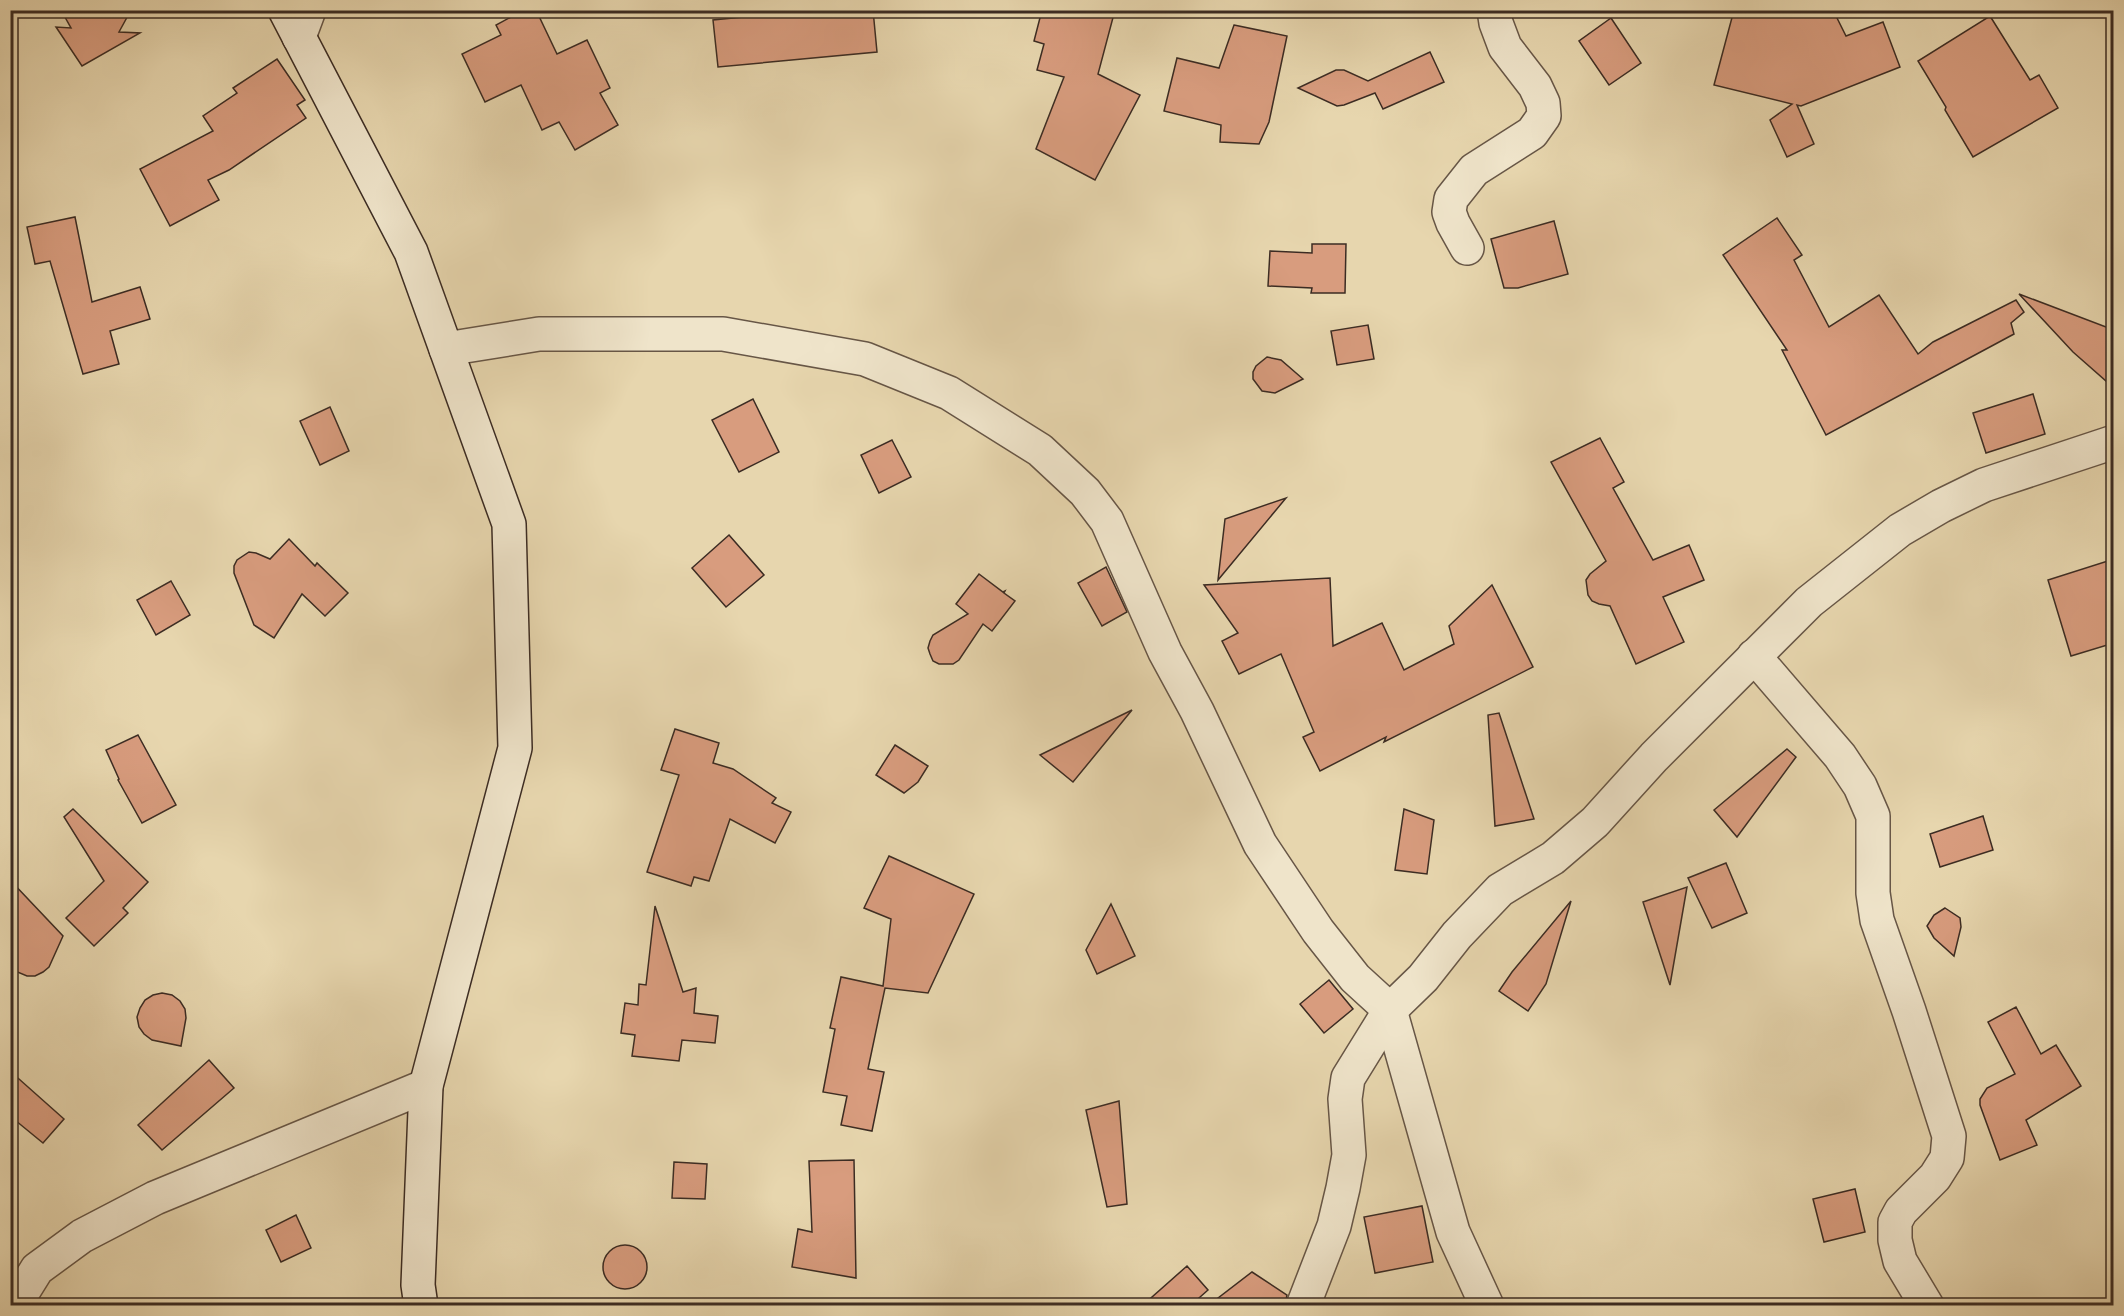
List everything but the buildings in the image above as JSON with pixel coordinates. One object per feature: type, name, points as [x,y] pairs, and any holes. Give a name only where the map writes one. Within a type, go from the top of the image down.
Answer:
[{"type":"street","points":[[1467,248],[1449,212],[1451,199],[1474,170],[1532,133],[1544,116],[1543,103],[1535,87],[1505,47],[1494,10]]},
{"type":"street","points":[[298,19],[411,252],[509,524],[515,748],[426,1086],[418,1285],[421,1305]]},
{"type":"street","points":[[446,350],[539,333],[723,334],[735,336],[865,359],[949,393],[1040,450],[1085,492],[1107,521],[1165,652],[1197,711],[1260,844],[1318,932],[1355,978],[1390,1010],[1453,1232],[1487,1305]]},
{"type":"street","points":[[1303,1305],[1334,1226],[1343,1188],[1348,1155],[1346,1099],[1348,1077],[1390,1010],[1423,978],[1457,935],[1500,890],[1553,858],[1595,822],[1654,757],[1809,602],[1900,530],[1984,485],[2114,442]]},
{"type":"street","points":[[1754,656],[1840,756],[1860,786],[1873,816],[1873,893],[1877,920],[1949,1136],[1947,1158],[1935,1177],[1902,1210],[1895,1222],[1895,1240],[1900,1261],[1927,1305]]},
{"type":"street","points":[[14,1305],[37,1269],[82,1236],[155,1198],[426,1086]]}]
